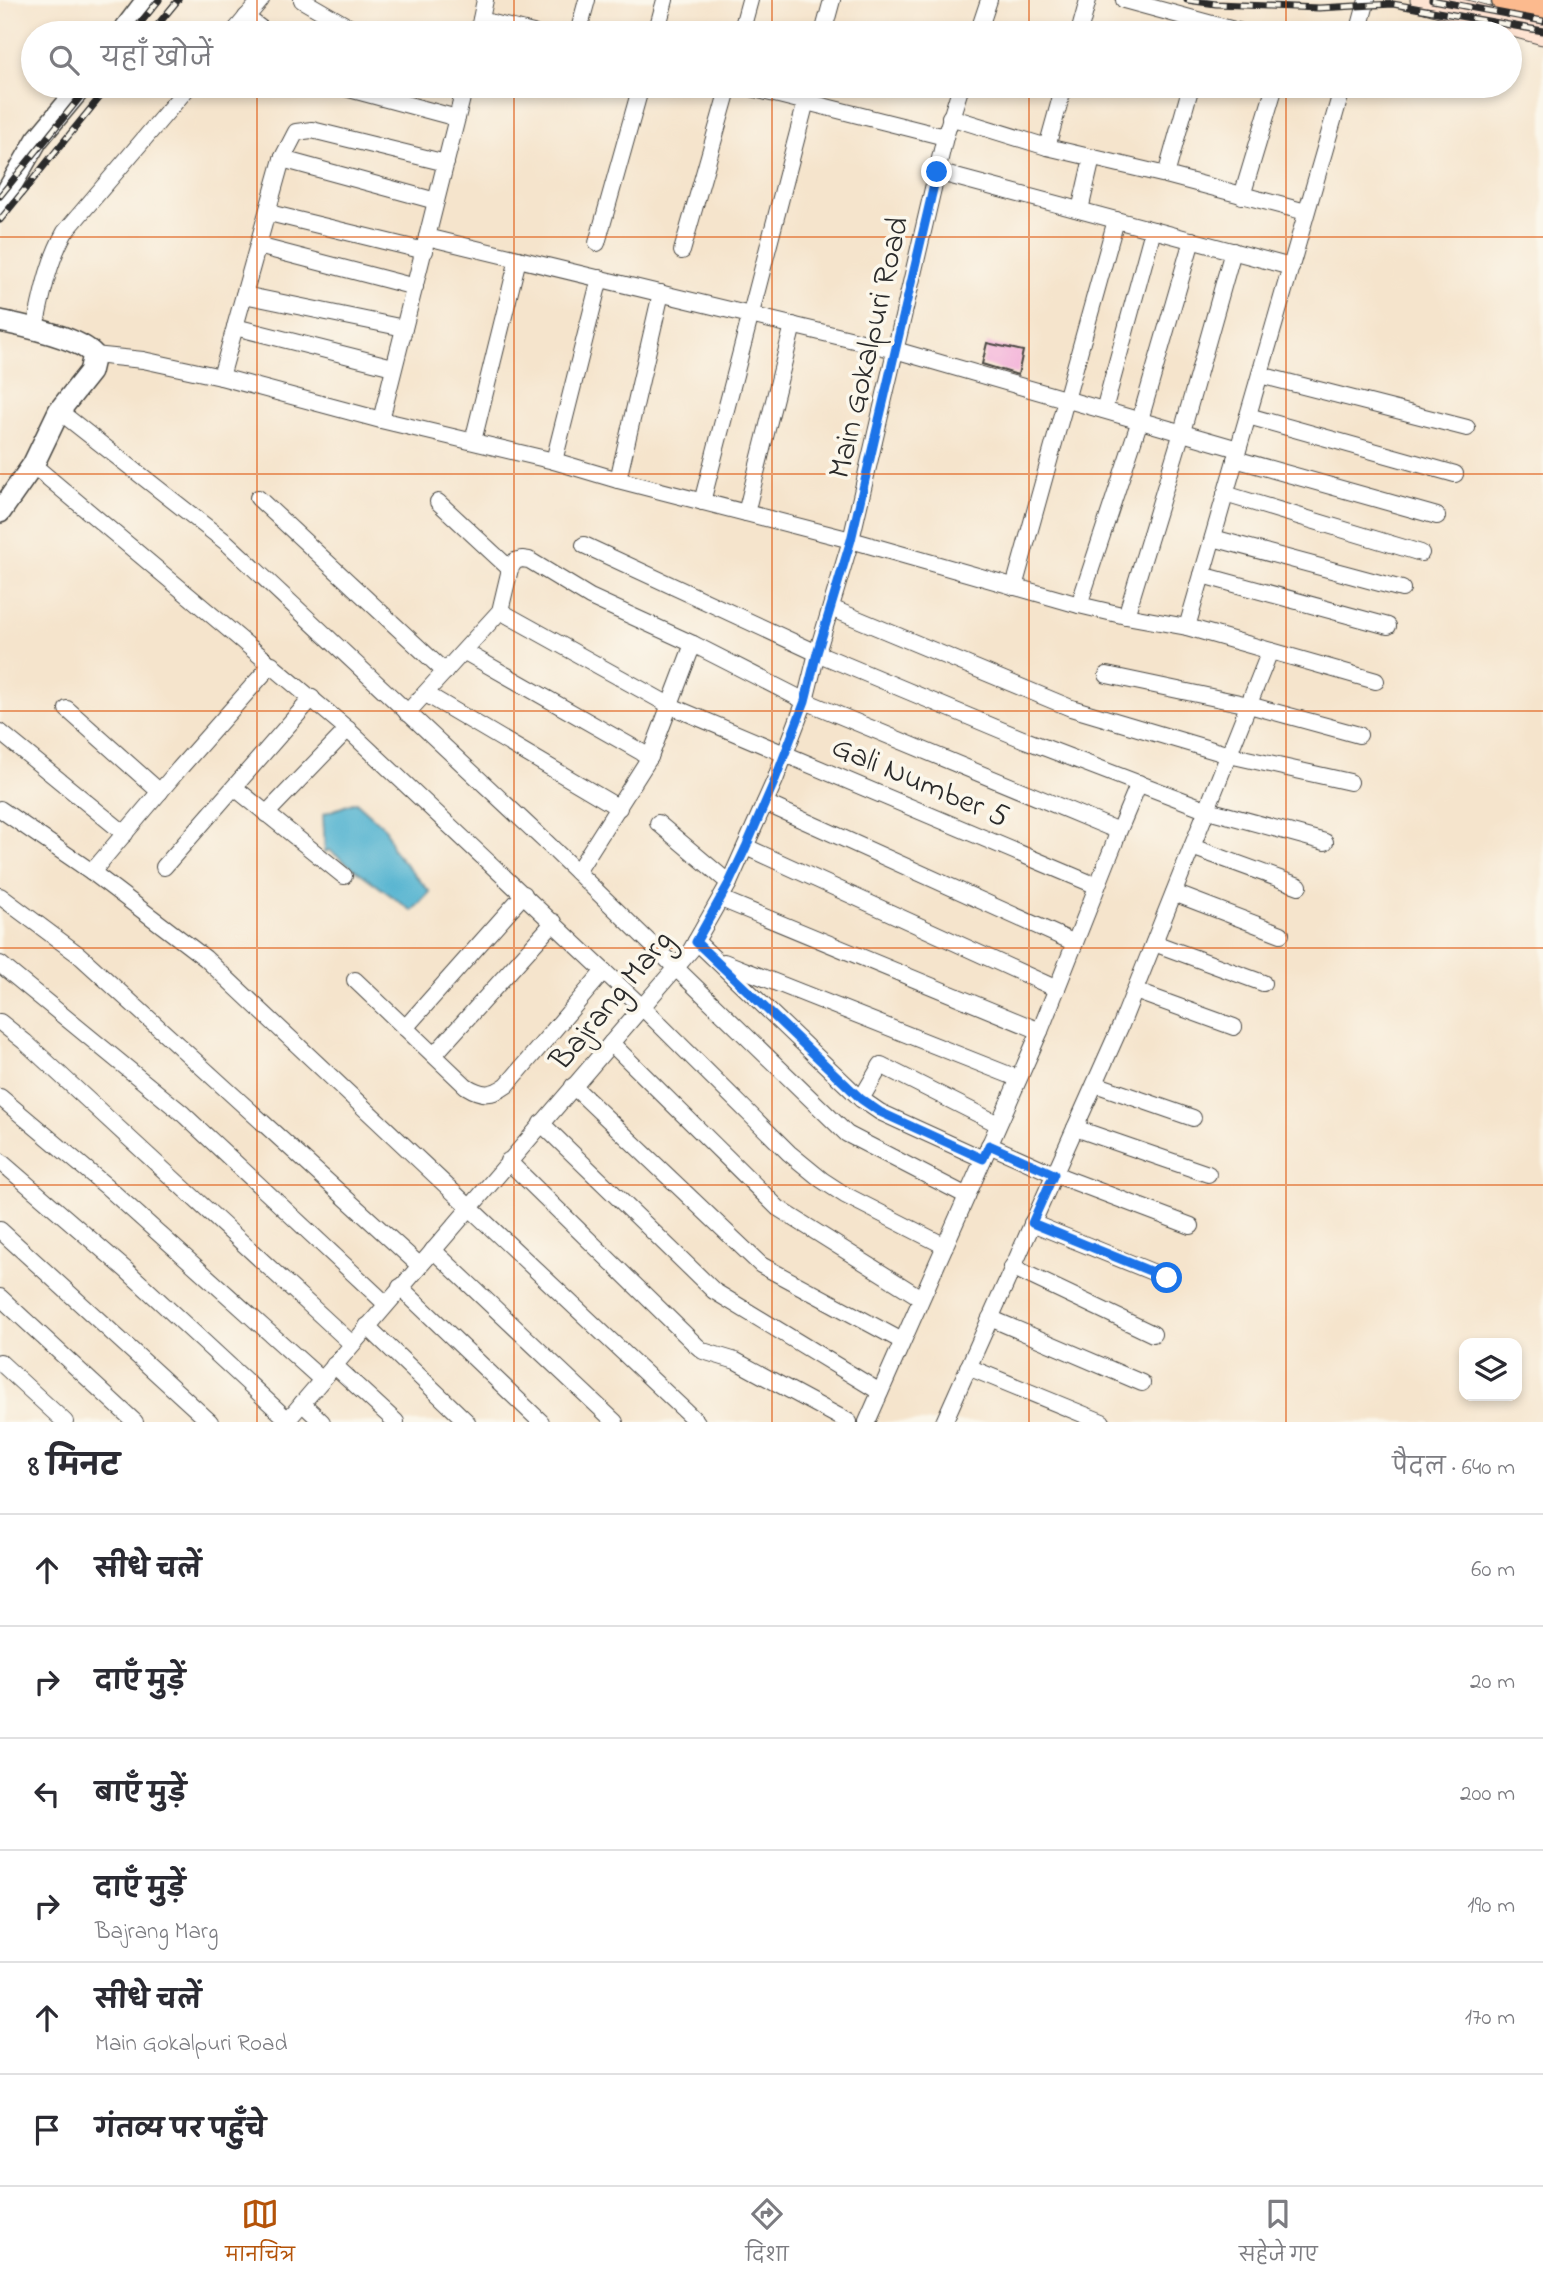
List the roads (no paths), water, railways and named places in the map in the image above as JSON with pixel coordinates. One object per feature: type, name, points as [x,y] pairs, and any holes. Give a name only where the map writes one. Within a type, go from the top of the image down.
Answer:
[{"type":"highway","points":[[1506,0],[1543,9]]},
{"type":"main road","points":[[1422,0],[1499,21]]},
{"type":"main road","points":[[1522,27],[1543,33]]},
{"type":"street","points":[[131,21],[147,0]]},
{"type":"street","points":[[243,21],[261,0]]},
{"type":"street","points":[[302,0],[338,21]]},
{"type":"street","points":[[480,21],[485,0]]},
{"type":"street","points":[[581,21],[587,0]]},
{"type":"street","points":[[659,21],[665,0]]},
{"type":"street","points":[[744,21],[750,0]]},
{"type":"street","points":[[827,21],[832,0]]},
{"type":"street","points":[[982,21],[989,0]]},
{"type":"street","points":[[1082,21],[1088,0]]},
{"type":"street","points":[[1124,0],[1186,21]]},
{"type":"street","points":[[1361,21],[1367,0]]},
{"type":"street","points":[[246,17],[251,21]]},
{"type":"street","points":[[0,204],[37,140],[72,98]]},
{"type":"street","points":[[32,328],[65,232],[179,98]]},
{"type":"street","points":[[383,98],[457,118]]},
{"type":"street","points":[[381,420],[462,98]]},
{"type":"street","points":[[597,243],[638,98]]},
{"type":"street","points":[[682,251],[726,98]]},
{"type":"street","points":[[790,98],[945,137]]},
{"type":"street","points":[[702,502],[806,98]]},
{"type":"street","name":"Main Gokalpuri Road","points":[[851,540],[945,137],[957,98]]},
{"type":"street","points":[[1047,147],[1061,98]]},
{"type":"street","points":[[1166,175],[1188,98]]},
{"type":"street","points":[[1242,196],[1271,98]]},
{"type":"street","points":[[1187,627],[1339,98]]},
{"type":"street","points":[[950,117],[1047,147],[1306,212]]},
{"type":"street","points":[[221,377],[282,159],[296,132],[305,130],[446,163]]},
{"type":"street","points":[[1080,210],[1092,158]]},
{"type":"street","points":[[282,159],[436,201]]},
{"type":"street","points":[[937,172],[1291,267]]},
{"type":"street","points":[[269,213],[517,259],[895,350],[1182,432],[1237,454],[1437,516]]},
{"type":"street","points":[[1014,587],[1116,220]]},
{"type":"street","points":[[1104,410],[1153,230]]},
{"type":"street","points":[[1079,605],[1140,420],[1192,240]]},
{"type":"street","points":[[258,246],[415,287]]},
{"type":"street","points":[[1126,616],[1233,251]]},
{"type":"street","points":[[473,442],[517,259]]},
{"type":"street","points":[[554,461],[600,278]]},
{"type":"street","points":[[618,480],[661,293]]},
{"type":"street","points":[[244,295],[404,328]]},
{"type":"street","points":[[0,321],[32,328],[83,345],[94,355],[143,360],[221,377],[381,420],[554,461],[851,540],[1079,605],[1187,627],[1376,681]]},
{"type":"street","points":[[746,513],[793,325]]},
{"type":"street","points":[[235,327],[393,367]]},
{"type":"street","points":[[0,512],[33,465],[59,411],[90,372],[94,355]]},
{"type":"street","points":[[1260,375],[1467,428]]},
{"type":"street","points":[[59,411],[227,543],[577,872],[847,1134],[967,1196]]},
{"type":"street","points":[[1248,416],[1455,474]]},
{"type":"street","points":[[33,465],[348,729],[554,922],[789,1153],[822,1180],[886,1217],[945,1246]]},
{"type":"street","points":[[1225,494],[1421,553]]},
{"type":"street","points":[[258,498],[444,672]]},
{"type":"street","points":[[438,502],[510,569]]},
{"type":"street","points":[[1213,538],[1402,589]]},
{"type":"street","name":"Bajrang Marg","points":[[287,1421],[696,942],[746,847],[785,753],[805,701],[851,540]]},
{"type":"street","points":[[584,545],[817,653],[1026,740],[1207,810],[1325,842]]},
{"type":"street","points":[[407,713],[500,611],[510,569],[515,561],[529,560],[590,597],[693,644],[805,701],[1109,827],[1116,831],[1117,835]]},
{"type":"street","points":[[1202,575],[1388,626]]},
{"type":"street","points":[[831,608],[1072,708],[1229,755],[1350,782]]},
{"type":"street","name":"Gali Number 5","points":[[500,611],[671,706],[1097,886]]},
{"type":"street","points":[[577,872],[650,757],[693,644]]},
{"type":"street","points":[[944,1422],[1135,991],[1270,651]]},
{"type":"street","points":[[465,652],[650,757]]},
{"type":"street","points":[[92,872],[272,664]]},
{"type":"street","points":[[1107,675],[1249,705],[1359,735]]},
{"type":"street","points":[[426,694],[619,808]]},
{"type":"street","points":[[164,867],[312,698]]},
{"type":"street","points":[[67,709],[160,792]]},
{"type":"street","points":[[266,814],[348,729]]},
{"type":"street","points":[[0,732],[125,834]]},
{"type":"street","points":[[867,1422],[1040,1031],[1139,783]]},
{"type":"street","points":[[235,788],[344,876]]},
{"type":"street","points":[[765,803],[1075,943]]},
{"type":"street","points":[[0,809],[92,872],[205,958],[697,1422]]},
{"type":"street","points":[[658,823],[729,883]]},
{"type":"street","points":[[746,847],[1057,989]]},
{"type":"street","points":[[1192,847],[1299,886]]},
{"type":"street","points":[[1174,893],[1281,934]]},
{"type":"street","points":[[405,1028],[524,894]]},
{"type":"street","points":[[0,897],[79,955],[419,1265]]},
{"type":"street","points":[[721,899],[1040,1031]]},
{"type":"street","points":[[434,1055],[554,922]]},
{"type":"street","points":[[696,942],[861,1099],[880,1112],[1191,1226]]},
{"type":"street","points":[[1154,943],[1263,983]]},
{"type":"street","points":[[715,959],[1017,1078]]},
{"type":"street","points":[[0,964],[183,1114],[386,1304]]},
{"type":"street","points":[[355,980],[466,1086],[487,1094],[497,1092],[507,1084],[604,971]]},
{"type":"street","points":[[1135,991],[1234,1027]]},
{"type":"street","points":[[0,1022],[25,1042],[352,1344]]},
{"type":"street","points":[[611,1042],[778,1208],[921,1298]]},
{"type":"street","points":[[861,1099],[881,1065],[998,1124]]},
{"type":"street","points":[[1095,1084],[1193,1118]]},
{"type":"street","points":[[573,1086],[761,1265],[902,1342]]},
{"type":"street","points":[[0,1097],[106,1186],[321,1380]]},
{"type":"street","points":[[541,1123],[713,1292],[880,1392]]},
{"type":"street","points":[[1075,1128],[1208,1174]]},
{"type":"street","points":[[0,1161],[125,1269],[287,1421]]},
{"type":"street","points":[[508,1161],[695,1345],[703,1351],[736,1361],[849,1422]]},
{"type":"street","points":[[1032,1223],[1167,1278]]},
{"type":"street","points":[[0,1230],[210,1422]]},
{"type":"street","points":[[433,1250],[615,1422]]},
{"type":"street","points":[[1012,1267],[1153,1334]]},
{"type":"street","points":[[400,1287],[541,1422]]},
{"type":"street","points":[[0,1297],[135,1422]]},
{"type":"street","points":[[990,1318],[1142,1383]]},
{"type":"street","points":[[367,1326],[467,1422]]},
{"type":"street","points":[[334,1365],[396,1422]]},
{"type":"street","points":[[1,1366],[65,1422]]},
{"type":"street","points":[[968,1367],[1102,1422]]},
{"type":"street","points":[[302,1403],[321,1422]]},
{"type":"water","points":[[356,802],[386,829],[393,850],[430,892],[412,911],[329,850],[325,852],[323,814]]},
{"type":"railway","points":[[142,21],[159,0]]},
{"type":"railway","points":[[161,21],[178,0]]},
{"type":"railway","points":[[1187,0],[1216,4],[1319,8],[1393,4],[1487,21]]},
{"type":"railway","points":[[1432,0],[1543,21]]},
{"type":"railway","points":[[1522,27],[1543,31]]},
{"type":"railway","points":[[0,196],[79,98]]},
{"type":"railway","points":[[0,220],[99,98]]}]
